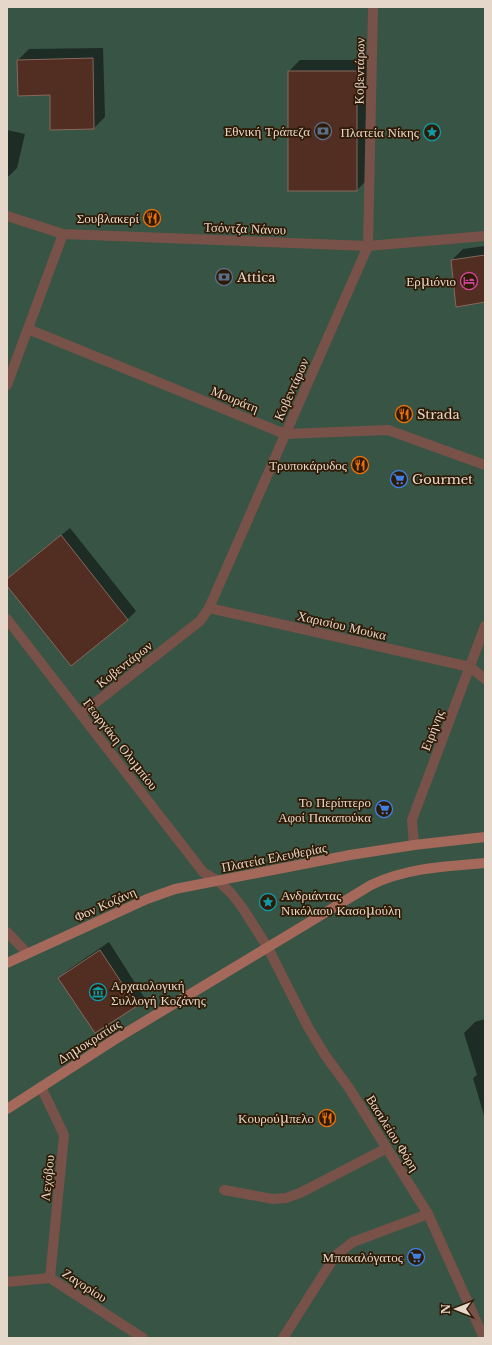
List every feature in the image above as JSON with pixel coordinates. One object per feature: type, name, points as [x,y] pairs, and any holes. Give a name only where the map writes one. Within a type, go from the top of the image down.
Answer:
[{"type":"main road","name":"Πλατεία Ελευθερίας","points":[[218,881],[414,844],[485,837]]},
{"type":"main road","points":[[268,948],[384,879],[419,870],[485,862]]},
{"type":"main road","name":"Φον Κοζάνη","points":[[7,963],[147,899],[175,889],[218,881]]},
{"type":"main road","name":"Δημοκρατίας","points":[[7,1110],[114,1040],[268,948]]},
{"type":"street","name":"Κοβεντάρων","points":[[81,714],[200,621],[209,608],[368,246],[373,7]]},
{"type":"street","name":"Τσόντζα Νάνου","points":[[7,216],[63,234],[368,246],[485,236]]},
{"type":"street","points":[[7,385],[63,234]]},
{"type":"street","name":"Μουράτη","points":[[28,329],[285,434],[388,430],[485,465]]},
{"type":"street","name":"Χαρισίου Μούκα","points":[[209,608],[470,667]]},
{"type":"street","name":"Γεωργάκη Ολυμπίου","points":[[7,619],[203,872],[218,881]]},
{"type":"street","name":"Ειρήνης","points":[[414,844],[412,820],[485,626]]},
{"type":"street","points":[[470,667],[485,679]]},
{"type":"street","name":"Πλατεία Ελευθερίας","points":[[218,881],[231,893],[242,907],[268,948]]},
{"type":"street","points":[[7,932],[27,953]]},
{"type":"street","name":"Βασιλείου Φόρη","points":[[268,948],[308,1027],[325,1055],[349,1088],[428,1214],[484,1338]]},
{"type":"street","name":"Λεχόβου","points":[[41,1087],[64,1135],[50,1278]]},
{"type":"street","points":[[224,1190],[273,1199],[286,1198],[300,1193],[387,1148]]},
{"type":"street","points":[[283,1338],[335,1256],[353,1242],[428,1214]]},
{"type":"street","name":"Ζαγορίου","points":[[7,1282],[50,1278],[143,1338]]},
{"type":"green space","points":[[7,7],[485,7],[485,1338],[7,1338]]},
{"type":"building","points":[[93,58],[94,129],[50,130],[50,95],[18,96],[17,60]]},
{"type":"building","name":"Εθνική Τράπεζα","points":[[288,71],[357,71],[357,191],[288,191]]},
{"type":"building","name":"Ερμιόνιο","points":[[485,255],[485,302],[456,307],[451,260]]},
{"type":"building","points":[[61,535],[128,620],[71,666],[7,586],[7,579]]},
{"type":"building","name":"Αρχαιολογική Συλλογή Κοζάνης","points":[[100,950],[137,1006],[95,1033],[58,978]]},
{"type":"place","name":"Εθνική Τράπεζα","points":[[323,131]]},
{"type":"place","name":"Πλατεία Νίκης","points":[[432,132]]},
{"type":"place","name":"Σουβλακερί","points":[[152,218]]},
{"type":"place","name":"Attica","points":[[224,277]]},
{"type":"place","name":"Ερμιόνιο","points":[[469,281]]},
{"type":"place","name":"Strada","points":[[404,414]]},
{"type":"place","name":"Τρυποκάρυδος","points":[[360,465]]},
{"type":"place","name":"Gourmet","points":[[399,479]]},
{"type":"place","name":"Το Περίπτερο Αφοί Πακαπούκα","points":[[384,809]]},
{"type":"place","name":"Ανδριάντας Νικόλαου Κασομούλη","points":[[268,902]]},
{"type":"place","name":"Αρχαιολογική Συλλογή Κοζάνης","points":[[98,992]]},
{"type":"place","name":"Κουρούμπελο","points":[[327,1118]]},
{"type":"place","name":"Μπακαλόγατος","points":[[416,1257]]}]
